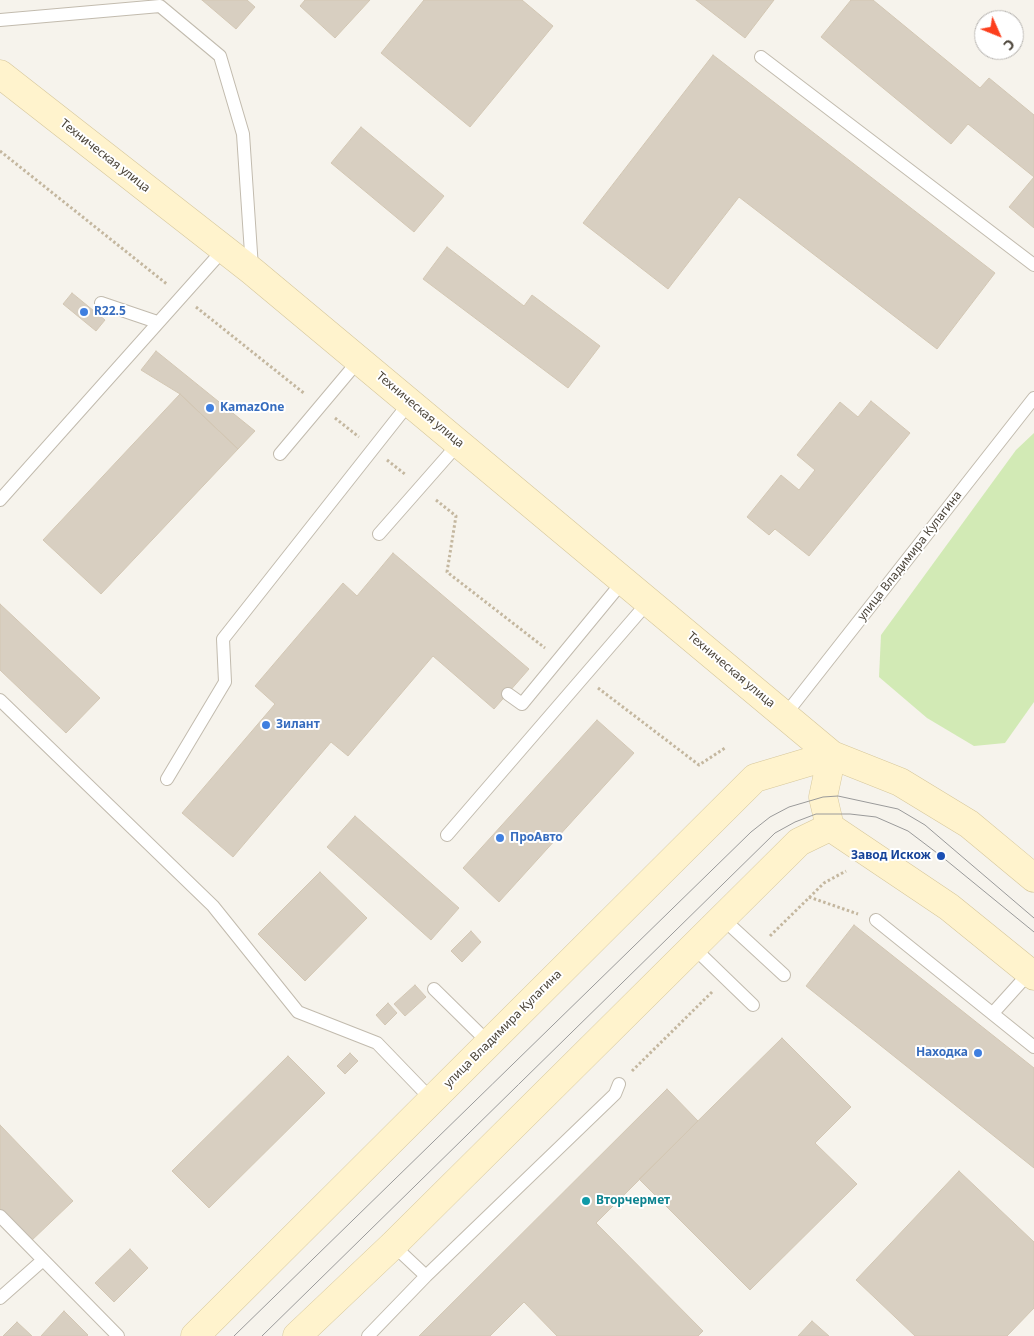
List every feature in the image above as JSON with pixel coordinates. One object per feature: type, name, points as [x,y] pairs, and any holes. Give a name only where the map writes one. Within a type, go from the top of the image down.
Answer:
[{"type":"main road","name":"Техническая улица","points":[[0,74],[224,248],[832,755],[900,782],[969,824],[1034,878]]},
{"type":"main road","name":"улица Владимира Кулагина","points":[[195,1336],[755,778],[832,755]]},
{"type":"main road","points":[[832,755],[823,797],[830,827],[949,906],[1032,974]]},
{"type":"main road","points":[[297,1336],[392,1245],[798,842],[830,827]]},
{"type":"lane","points":[[0,20],[160,6],[220,56],[243,134],[252,271]]},
{"type":"lane","points":[[761,57],[1034,265]]},
{"type":"lane","points":[[0,500],[224,248]]},
{"type":"lane","points":[[101,303],[158,322]]},
{"type":"lane","points":[[280,454],[359,360]]},
{"type":"lane","name":"улица Владимира Кулагина","points":[[786,715],[1034,398]]},
{"type":"lane","points":[[167,779],[225,682],[223,639],[410,402]]},
{"type":"lane","points":[[379,534],[459,443]]},
{"type":"lane","points":[[508,694],[522,704],[624,580]]},
{"type":"lane","points":[[447,835],[649,601]]},
{"type":"lane","points":[[0,700],[212,906],[298,1012],[377,1043],[432,1100]]},
{"type":"lane","points":[[721,917],[784,975]]},
{"type":"lane","points":[[876,920],[1034,1047]]},
{"type":"lane","points":[[692,946],[753,1005]]},
{"type":"lane","points":[[993,1013],[1032,974]]},
{"type":"lane","points":[[434,989],[489,1043]]},
{"type":"lane","points":[[368,1336],[426,1276],[615,1094],[619,1084]]},
{"type":"lane","points":[[0,1216],[118,1336]]},
{"type":"lane","points":[[392,1245],[426,1276]]},
{"type":"lane","points":[[0,1298],[43,1260]]},
{"type":"path","points":[[809,897],[876,920]]},
{"type":"green space","points":[[1034,433],[1034,702],[1005,743],[974,746],[927,718],[879,677],[881,635],[1016,450]]},
{"type":"building","points":[[202,0],[247,0],[255,7],[236,29]]},
{"type":"building","points":[[305,0],[370,0],[335,38],[300,6]]},
{"type":"building","points":[[424,0],[522,0],[553,26],[470,127],[381,53]]},
{"type":"building","points":[[696,0],[774,0],[745,38]]},
{"type":"building","points":[[851,0],[873,0],[980,88],[989,78],[1034,115],[1034,177],[968,124],[951,144],[821,37]]},
{"type":"building","points":[[713,55],[995,273],[937,349],[739,197],[668,289],[583,223]]},
{"type":"building","points":[[361,127],[444,196],[414,232],[331,163]]},
{"type":"building","points":[[1034,177],[1034,228],[1009,207]]},
{"type":"building","points":[[447,247],[524,306],[532,295],[600,346],[568,388],[423,279]]},
{"type":"building","name":"R22.5","points":[[72,293],[105,320],[96,331],[63,304]]},
{"type":"building","points":[[156,351],[255,431],[238,449],[180,394],[141,370]]},
{"type":"building","points":[[180,394],[238,449],[101,594],[43,540]]},
{"type":"building","points":[[871,401],[910,433],[809,556],[775,529],[769,535],[747,517],[781,475],[799,490],[815,470],[797,455],[840,402],[858,417]]},
{"type":"building","points":[[393,553],[529,669],[494,709],[433,656],[348,756],[331,742],[233,857],[182,813],[275,704],[255,686],[343,583],[357,596]]},
{"type":"building","points":[[0,604],[100,698],[66,733],[0,670]]},
{"type":"building","points":[[597,720],[634,753],[499,902],[463,868]]},
{"type":"building","points":[[355,816],[459,908],[431,940],[327,847]]},
{"type":"building","points":[[320,872],[367,918],[305,981],[258,934]]},
{"type":"building","points":[[854,925],[1034,1068],[1034,1168],[806,986]]},
{"type":"building","points":[[471,931],[481,942],[462,962],[451,951]]},
{"type":"building","points":[[415,985],[426,997],[405,1016],[394,1004]]},
{"type":"building","points":[[388,1003],[397,1013],[385,1025],[376,1015]]},
{"type":"building","points":[[782,1038],[851,1107],[815,1143],[857,1184],[750,1290],[639,1179]]},
{"type":"building","points":[[350,1053],[358,1061],[345,1074],[337,1066]]},
{"type":"building","points":[[288,1056],[325,1093],[209,1208],[172,1171]]},
{"type":"building","name":"Вторчермет","points":[[667,1089],[698,1121],[596,1223],[703,1331],[698,1336],[557,1336],[524,1302],[490,1336],[419,1336]]},
{"type":"building","points":[[0,1125],[73,1201],[30,1242],[0,1211]]},
{"type":"building","points":[[959,1171],[1034,1242],[1034,1308],[1007,1336],[915,1336],[856,1280]]},
{"type":"building","points":[[130,1249],[148,1268],[114,1302],[95,1283]]},
{"type":"building","points":[[64,1311],[88,1335],[41,1336]]},
{"type":"building","points":[[812,1321],[829,1336],[798,1336]]},
{"type":"building","points":[[17,1322],[32,1336],[3,1336]]},
{"type":"tram line","points":[[234,1336],[751,832],[770,817],[789,807],[823,797],[838,796],[898,809],[925,825],[1034,918]]},
{"type":"tram line","points":[[262,1336],[775,833],[795,822],[816,814],[850,814],[876,817],[908,831],[1034,932]]},
{"type":"place","name":"R22.5","points":[[84,312]]},
{"type":"place","name":"KamazOne","points":[[210,408]]},
{"type":"place","name":"Зилант","points":[[266,725]]},
{"type":"place","name":"ПроАвто","points":[[500,838]]},
{"type":"place","name":"Завод Искож","points":[[941,856]]},
{"type":"place","name":"Находка","points":[[978,1053]]},
{"type":"place","name":"Вторчермет","points":[[586,1201]]}]
